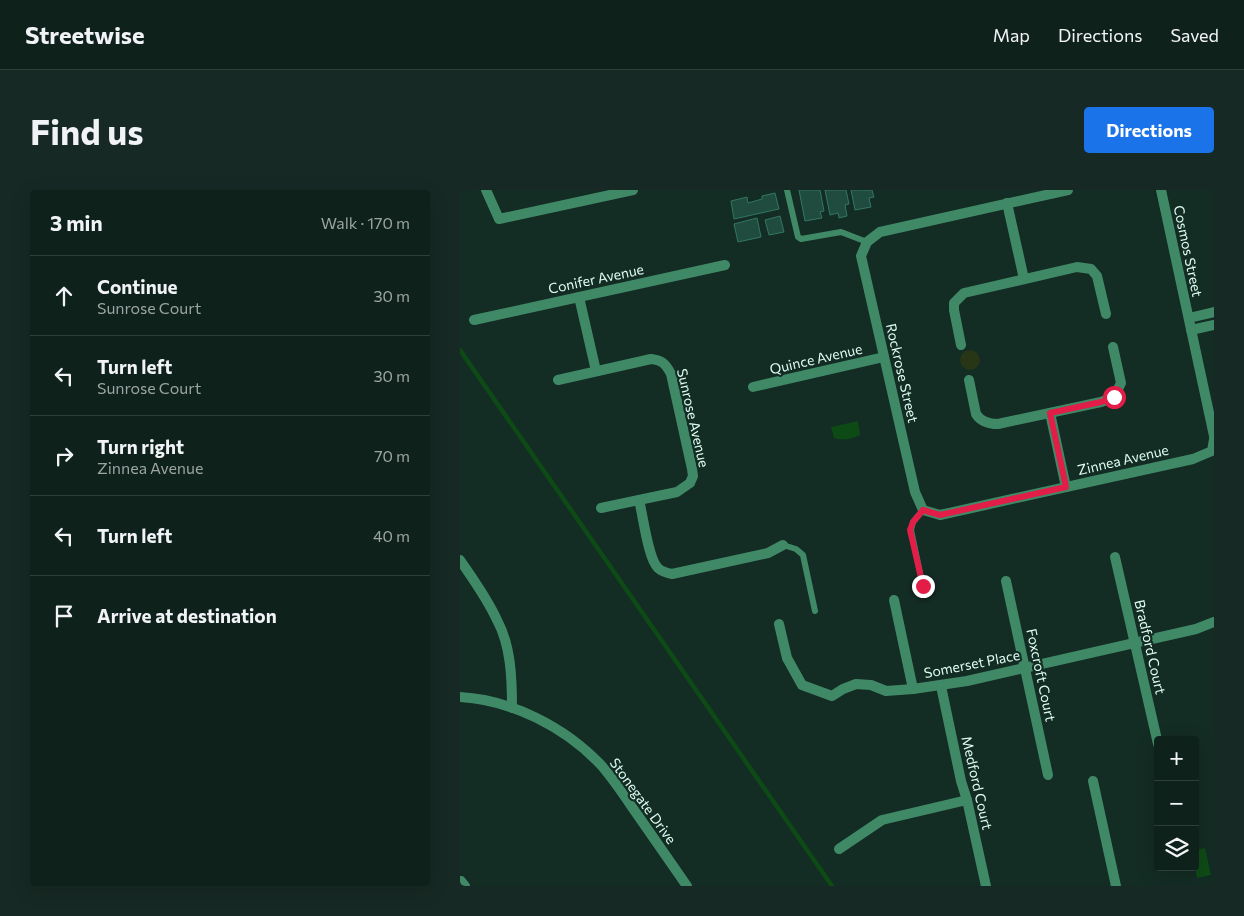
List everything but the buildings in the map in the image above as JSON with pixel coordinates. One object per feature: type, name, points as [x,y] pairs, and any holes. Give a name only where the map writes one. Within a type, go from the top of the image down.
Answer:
[{"type":"street","points":[[486,190],[499,219],[632,190]]},
{"type":"street","points":[[867,242],[880,232],[1068,190]]},
{"type":"street","name":"Cosmos Street","points":[[1160,190],[1189,318],[1213,444]]},
{"type":"street","points":[[1007,203],[1024,279]]},
{"type":"street","name":"Rockrose Street","points":[[867,242],[861,256],[915,492],[923,510]]},
{"type":"street","name":"Conifer Avenue","points":[[474,320],[725,265]]},
{"type":"street","points":[[961,345],[954,303],[964,293],[1077,267],[1091,269],[1097,276],[1106,314]]},
{"type":"street","points":[[558,380],[596,372],[579,297]]},
{"type":"street","points":[[1189,318],[1214,312]]},
{"type":"street","points":[[1191,330],[1214,325]]},
{"type":"street","points":[[969,380],[976,414],[983,421],[991,424],[1101,402],[1114,397],[1121,383],[1113,346]]},
{"type":"street","name":"Quince Avenue","points":[[753,387],[884,357]]},
{"type":"street","name":"Sunrose Avenue","points":[[596,372],[651,358],[660,360],[667,366],[671,374],[692,470],[690,483],[677,492],[601,508]]},
{"type":"street","points":[[1050,413],[1066,487]]},
{"type":"street","name":"Zinnea Avenue","points":[[923,510],[940,515],[1193,459],[1213,444]]},
{"type":"street","points":[[639,500],[652,556],[657,567],[663,572],[672,574],[768,553],[783,545]]},
{"type":"street","name":"Bradford Court","points":[[1115,557],[1156,736]]},
{"type":"street","points":[[460,560],[481,590],[498,621],[508,651],[512,679],[512,708]]},
{"type":"street","name":"Foxcroft Court","points":[[1006,581],[1048,775]]},
{"type":"street","points":[[894,600],[913,689]]},
{"type":"street","name":"Somerset Place","points":[[779,624],[787,658],[802,685],[832,696],[856,684],[871,685],[886,691],[941,686],[1135,644],[1196,629],[1214,622]]},
{"type":"street","name":"Medford Court","points":[[941,686],[986,886]]},
{"type":"street","name":"Stonegate Drive","points":[[460,697],[472,698],[512,708],[541,720],[568,736],[601,765],[686,886]]},
{"type":"street","points":[[1093,781],[1116,886]]},
{"type":"street","points":[[839,849],[882,820],[967,800]]},
{"type":"lane","points":[[787,190],[798,237],[801,239],[841,232],[867,242]]},
{"type":"lane","points":[[923,510],[913,522],[910,530],[923,586]]},
{"type":"lane","points":[[783,545],[796,549],[802,555],[816,611]]},
{"type":"shaded area","points":[[970,350],[977,353],[980,360],[977,367],[970,370],[963,367],[960,360],[963,353]]},
{"type":"shaded area","points":[[858,421],[860,435],[848,439],[834,438],[831,427]]},
{"type":"shaded area","points":[[1205,848],[1211,875],[1197,878],[1196,871],[1199,871],[1199,849]]},
{"type":"waterway","points":[[460,350],[832,886]]},
{"type":"route","points":[[923,586],[910,530],[911,525],[923,510],[940,515],[1066,487],[1050,413],[1101,402],[1114,397]]}]
